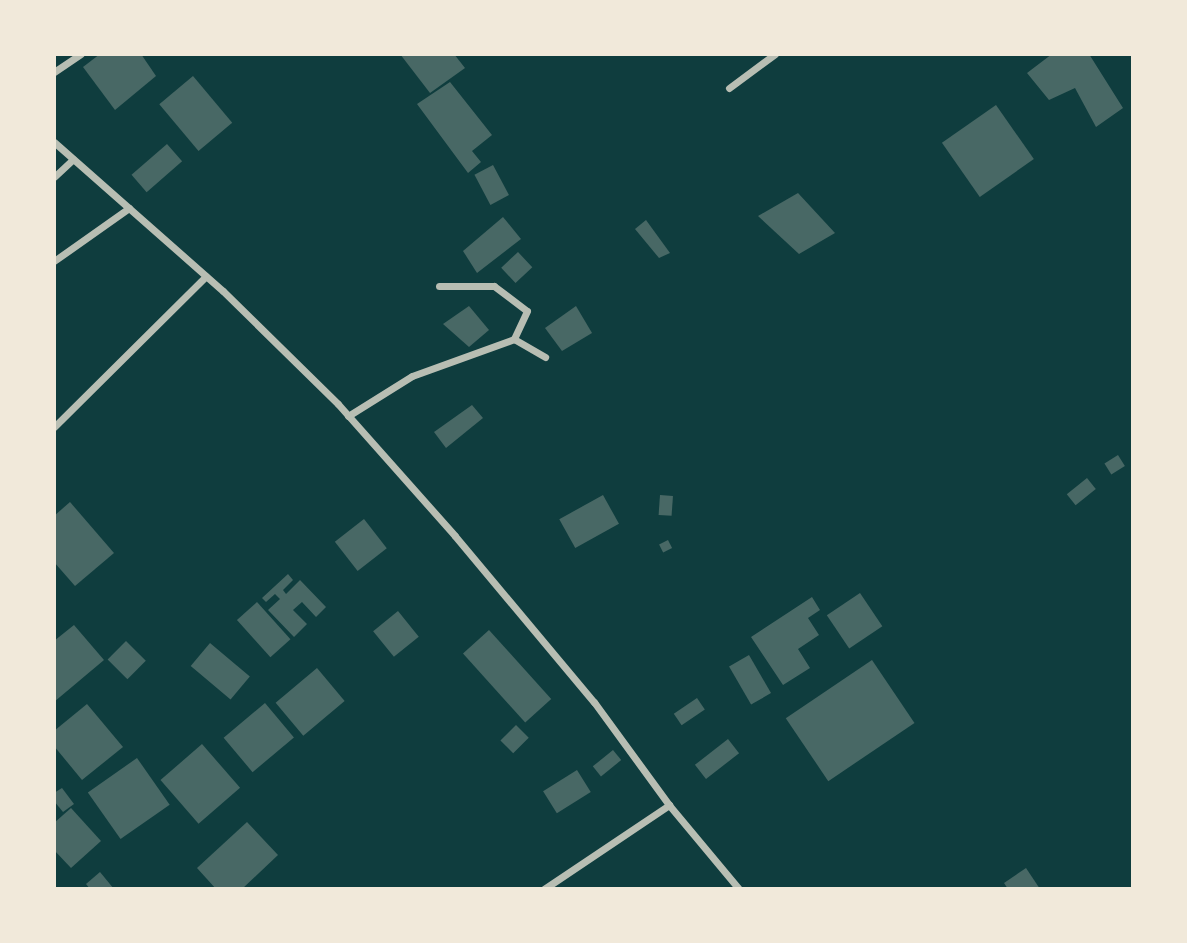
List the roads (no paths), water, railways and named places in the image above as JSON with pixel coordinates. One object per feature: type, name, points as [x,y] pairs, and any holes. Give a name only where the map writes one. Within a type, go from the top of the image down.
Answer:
[{"type":"street","points":[[54,72],[81,54]]},
{"type":"street","points":[[729,88],[775,54]]},
{"type":"street","points":[[54,142],[206,276],[348,416],[594,702],[669,805],[739,889]]},
{"type":"street","points":[[54,177],[74,159]]},
{"type":"street","points":[[54,261],[129,208]]},
{"type":"street","points":[[54,428],[206,276]]},
{"type":"street","points":[[348,416],[412,376],[514,339],[527,311],[494,286],[439,286]]},
{"type":"street","points":[[514,339],[545,356]]},
{"type":"street","points":[[544,889],[669,805]]}]
